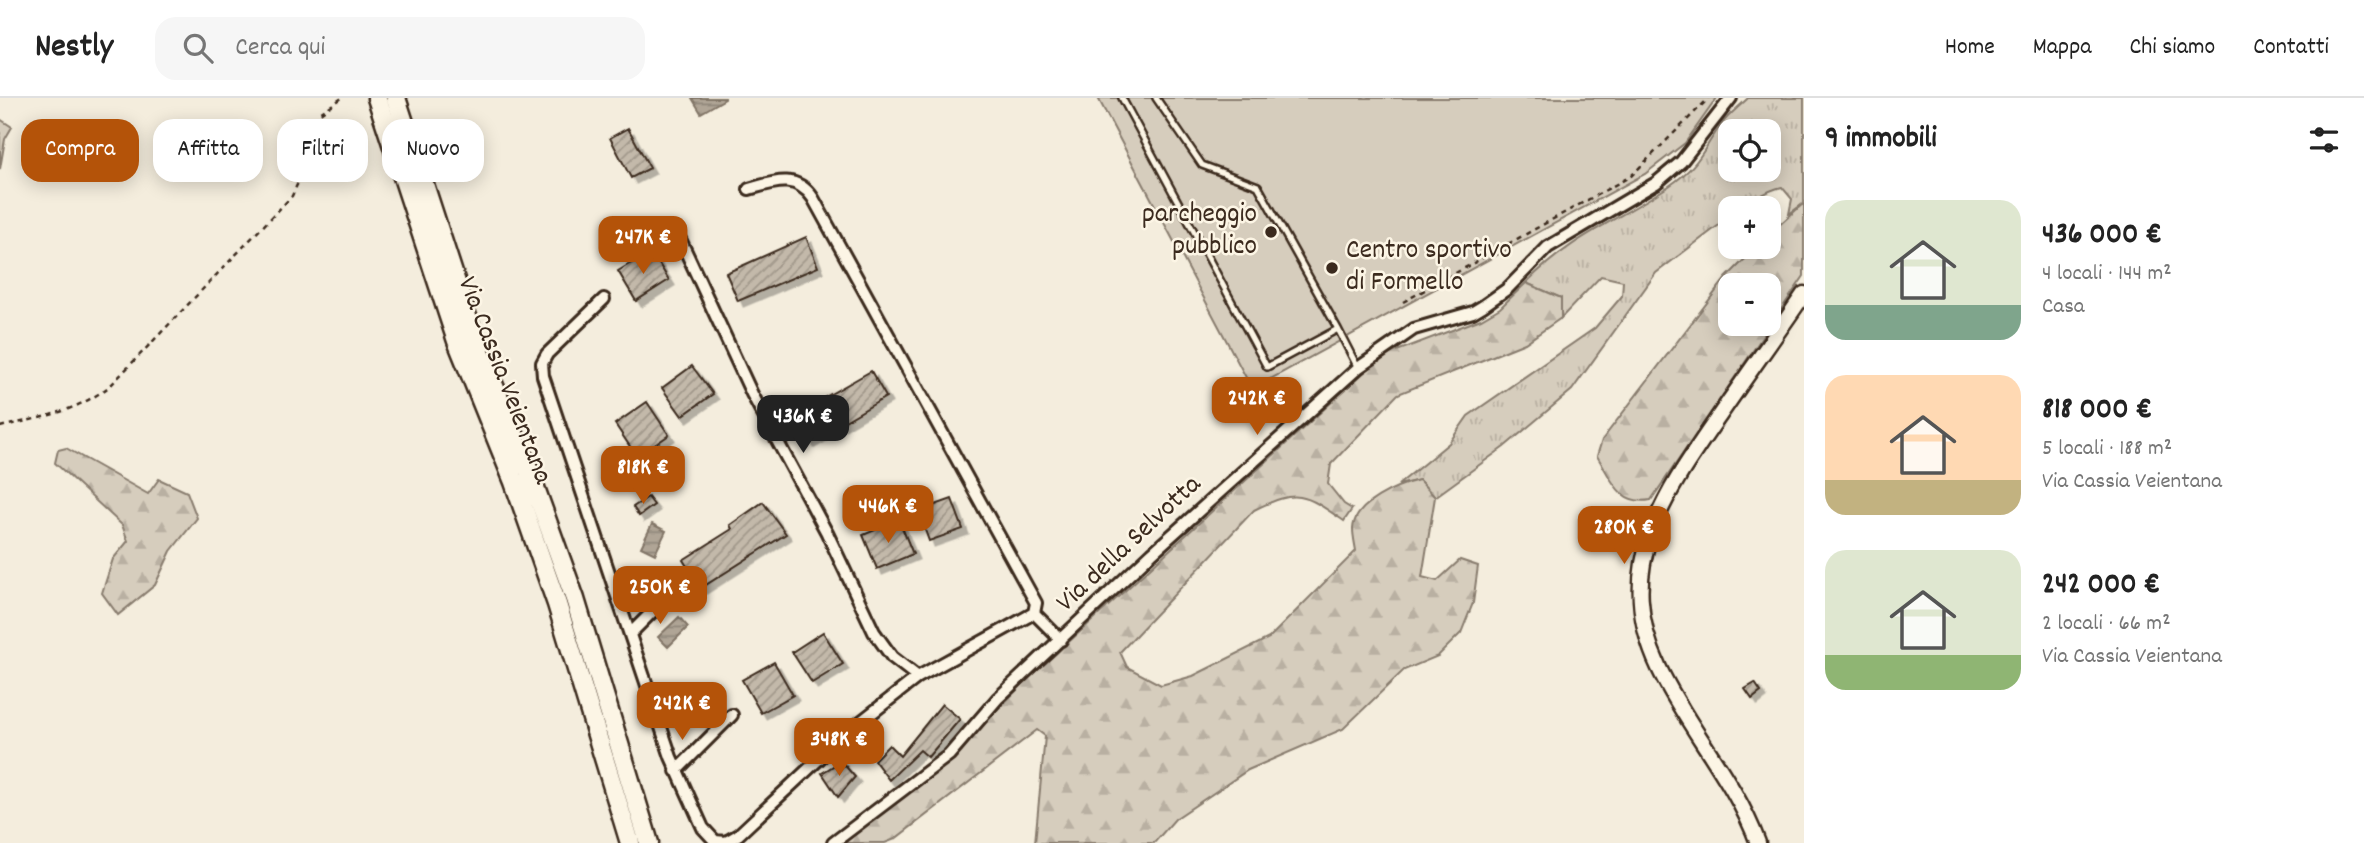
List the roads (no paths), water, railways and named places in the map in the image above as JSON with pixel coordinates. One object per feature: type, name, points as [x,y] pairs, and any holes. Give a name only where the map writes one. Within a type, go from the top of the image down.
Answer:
[{"type":"highway","name":"Via Cassia Veientana","points":[[377,98],[457,341],[514,482],[557,604],[630,843]]},
{"type":"highway","name":"Via Cassia Veientana","points":[[396,98],[474,335],[529,471],[575,599],[649,843]]},
{"type":"street","name":"Via della Selvotta","points":[[833,843],[949,755],[998,698],[1152,553],[1359,368],[1414,329],[1473,312],[1483,306],[1507,289],[1548,247],[1656,183],[1681,162],[1731,98]]},
{"type":"street","points":[[604,299],[551,349],[542,369],[676,771],[706,832],[718,842],[730,840],[849,730],[918,677],[1034,613],[1036,603],[813,198],[802,185],[792,181],[775,181],[749,189]]},
{"type":"street","points":[[681,241],[752,394],[827,533],[874,632],[892,657],[918,677]]},
{"type":"street","points":[[1758,843],[1742,805],[1683,715],[1659,667],[1642,616],[1639,582],[1653,524],[1671,486],[1799,311],[1804,294]]},
{"type":"street","points":[[630,634],[667,597]]},
{"type":"street","points":[[1034,613],[1061,639]]},
{"type":"street","points":[[676,771],[732,715]]},
{"type":"lane","points":[[1122,98],[1267,367],[1338,329]]},
{"type":"lane","points":[[1156,98],[1202,165],[1258,186],[1359,368]]},
{"type":"place","name":"parcheggio pubblico","points":[[1271,232]]},
{"type":"place","name":"Centro sportivo di Formello","points":[[1332,268]]}]
